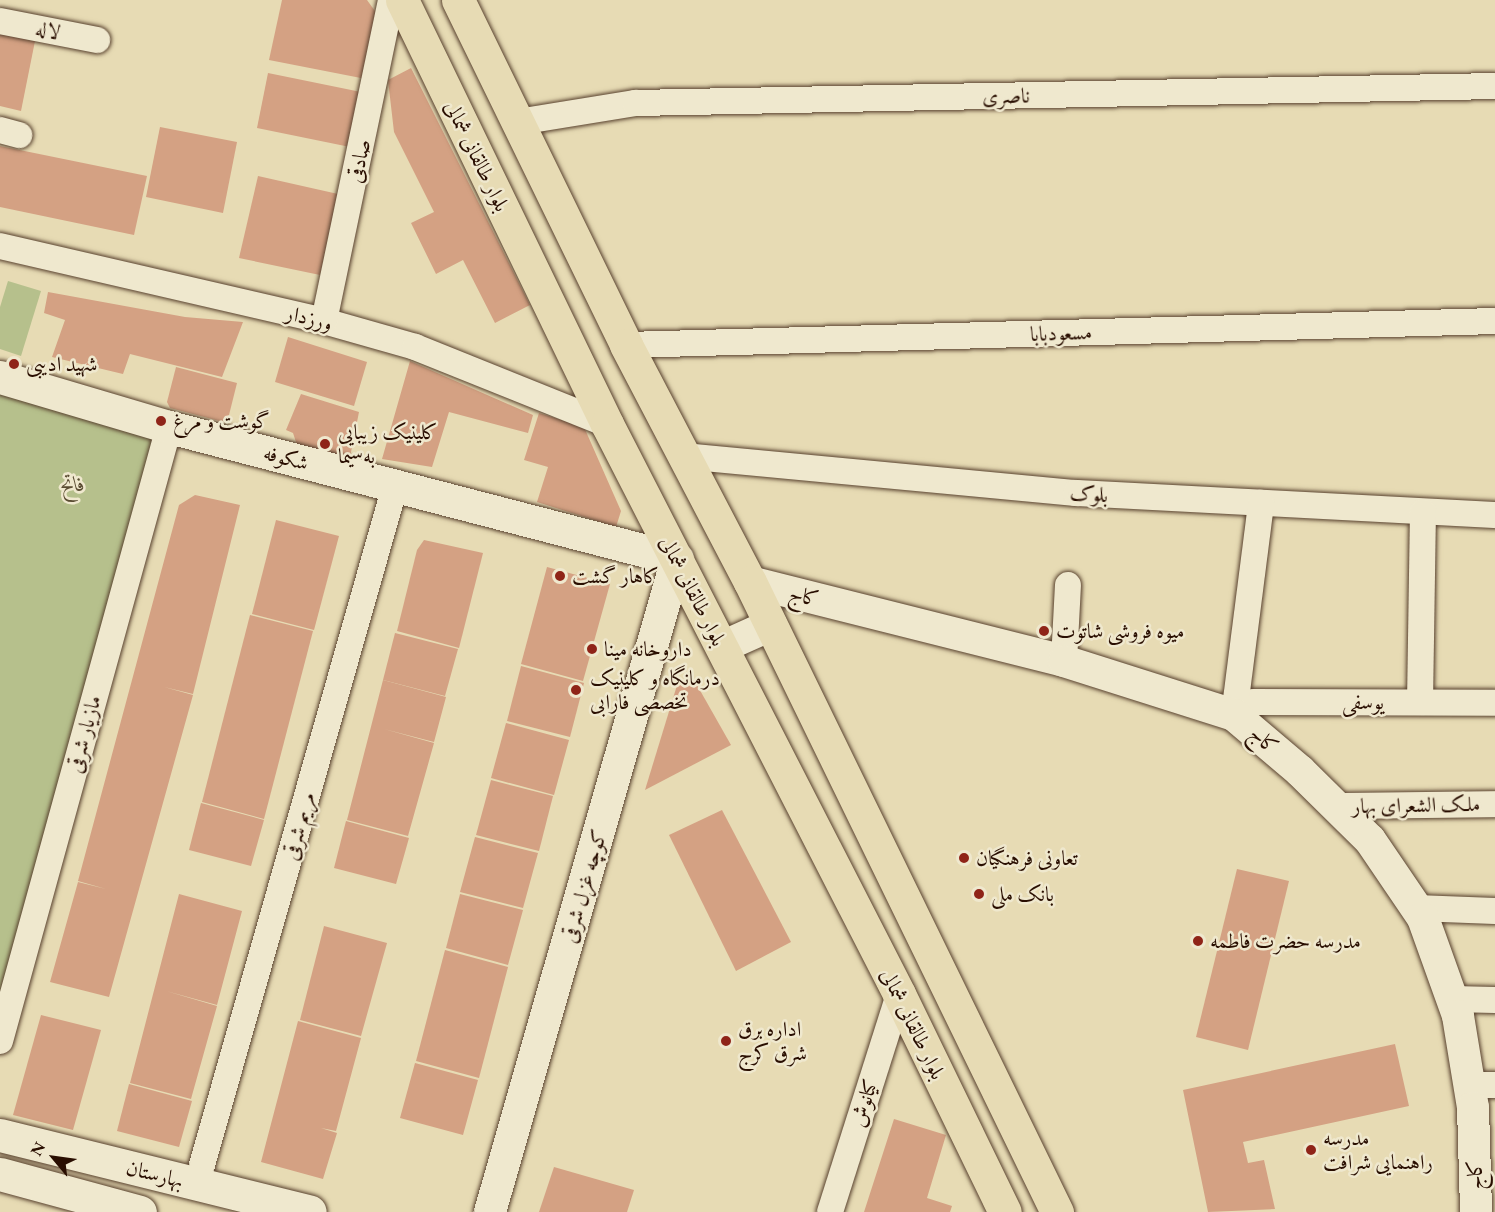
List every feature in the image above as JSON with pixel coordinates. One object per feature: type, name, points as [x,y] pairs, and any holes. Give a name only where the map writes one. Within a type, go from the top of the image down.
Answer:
[{"type":"main road","name":"بلوار طالقانی شمالی","points":[[402,0],[607,424],[899,994],[1005,1212]]},
{"type":"main road","points":[[458,0],[626,345],[750,582],[1057,1212]]},
{"type":"main road","name":"شکوفه","points":[[0,377],[169,427],[677,559]]},
{"type":"main road","name":"بهارستان","points":[[0,1135],[310,1212]]},
{"type":"main road","name":"بهارستان","points":[[0,1174],[140,1212]]},
{"type":"street","name":"صادقی","points":[[324,321],[391,0]]},
{"type":"street","name":"لاله","points":[[0,21],[97,40]]},
{"type":"street","name":"ناصری","points":[[518,122],[634,103],[1495,86]]},
{"type":"street","name":"ورزدار","points":[[0,246],[324,321],[415,347],[607,424]]},
{"type":"street","name":"مسعودبابا","points":[[626,345],[1495,321]]},
{"type":"street","name":"مازیار شرقی","points":[[0,1041],[169,427]]},
{"type":"street","name":"بلوک","points":[[683,456],[1076,493],[1495,515]]},
{"type":"street","name":"مریم شرقی","points":[[202,1165],[395,486]]},
{"type":"street","points":[[1234,715],[1261,503]]},
{"type":"street","points":[[1420,702],[1423,512]]},
{"type":"street","name":"کوچه غزل شرقی","points":[[490,1212],[677,559]]},
{"type":"street","name":"کاج","points":[[750,582],[1064,661],[1234,715],[1370,840],[1416,908],[1452,999],[1482,1085],[1482,1192]]},
{"type":"street","points":[[1064,661],[1068,585]]},
{"type":"street","points":[[722,647],[771,625]]},
{"type":"street","name":"یوسفی","points":[[1234,715],[1254,702],[1495,703]]},
{"type":"street","name":"ملک الشعرای بهار","points":[[1336,807],[1495,804]]},
{"type":"street","points":[[1416,908],[1495,911]]},
{"type":"street","name":"کیانوش","points":[[830,1212],[899,994]]},
{"type":"street","points":[[1452,999],[1495,999]]},
{"type":"green space","points":[[8,281],[41,291],[21,356],[0,349],[0,307]]},
{"type":"green space","name":"فاتح","points":[[0,388],[163,431],[0,1009]]},
{"type":"building","points":[[282,0],[367,0],[380,18],[366,79],[269,60]]},
{"type":"building","points":[[0,34],[35,41],[21,111],[0,106]]},
{"type":"building","points":[[411,68],[530,305],[495,323],[463,260],[436,274],[411,223],[434,212],[394,132],[388,80]]},
{"type":"building","points":[[268,73],[361,92],[350,147],[257,128]]},
{"type":"building","points":[[160,127],[237,142],[223,213],[146,197]]},
{"type":"building","points":[[0,146],[147,176],[134,235],[0,207]]},
{"type":"building","points":[[258,176],[338,194],[320,275],[239,258]]},
{"type":"building","points":[[48,292],[185,317],[243,322],[222,377],[130,354],[123,374],[52,357],[65,320],[44,313]]},
{"type":"building","points":[[288,337],[367,362],[354,406],[275,382]]},
{"type":"building","points":[[410,361],[533,415],[528,433],[449,412],[432,467],[382,459]]},
{"type":"building","points":[[176,367],[237,383],[227,423],[170,408],[167,402]]},
{"type":"building","points":[[301,394],[359,412],[348,467],[297,445],[293,433],[286,430]]},
{"type":"building","points":[[539,413],[584,427],[621,511],[616,527],[537,502],[548,467],[524,460]]},
{"type":"building","points":[[195,495],[240,505],[193,694],[164,687],[193,695],[109,997],[50,982],[78,882],[106,889],[78,881],[179,505]]},
{"type":"building","points":[[276,520],[339,536],[314,630],[252,614]]},
{"type":"building","points":[[424,540],[483,553],[459,648],[397,631],[417,550]]},
{"type":"building","points":[[547,567],[610,584],[583,681],[521,664]]},
{"type":"building","points":[[250,615],[313,631],[264,819],[202,802]]},
{"type":"building","points":[[395,633],[458,649],[445,696],[383,680]]},
{"type":"building","points":[[521,666],[584,683],[570,737],[507,721]]},
{"type":"building","points":[[693,678],[731,745],[645,790],[678,682]]},
{"type":"building","points":[[383,680],[446,697],[434,742],[384,729],[434,743],[408,836],[347,820]]},
{"type":"building","points":[[506,723],[569,740],[554,795],[491,778]]},
{"type":"building","points":[[491,780],[553,796],[539,851],[476,835]]},
{"type":"building","points":[[201,803],[264,820],[251,866],[189,850]]},
{"type":"building","points":[[722,810],[791,942],[736,971],[669,835]]},
{"type":"building","points":[[346,821],[409,838],[396,884],[334,868]]},
{"type":"building","points":[[475,837],[538,853],[523,908],[460,892]]},
{"type":"building","points":[[1237,869],[1289,881],[1248,1050],[1196,1037]]},
{"type":"building","points":[[179,894],[242,911],[217,1005],[166,991],[217,1006],[191,1099],[130,1083]]},
{"type":"building","points":[[460,894],[523,910],[508,965],[446,948]]},
{"type":"building","points":[[324,926],[387,943],[361,1036],[300,1020]]},
{"type":"building","points":[[445,950],[508,967],[479,1078],[416,1061]]},
{"type":"building","points":[[41,1015],[101,1030],[73,1130],[13,1115]]},
{"type":"building","points":[[298,1021],[361,1038],[336,1131],[321,1128],[337,1133],[323,1179],[261,1162]]},
{"type":"building","points":[[1395,1044],[1409,1106],[1243,1142],[1248,1163],[1264,1160],[1275,1209],[1208,1212],[1183,1090]]},
{"type":"building","points":[[415,1063],[478,1080],[463,1135],[400,1118]]},
{"type":"building","points":[[129,1084],[192,1101],[179,1147],[117,1131]]},
{"type":"building","points":[[894,1119],[946,1135],[927,1198],[952,1206],[950,1212],[864,1212]]},
{"type":"building","points":[[554,1167],[634,1190],[627,1212],[539,1212]]},
{"type":"place","name":"شهید ادیبی","points":[[14,364]]},
{"type":"place","name":"گوشت و مرغ","points":[[161,421]]},
{"type":"place","name":"کلینیک زیبایی به‌سیما","points":[[325,444]]},
{"type":"place","name":"کاهار گشت","points":[[560,576]]},
{"type":"place","name":"میوه فروشی شاتوت","points":[[1044,631]]},
{"type":"place","name":"داروخانه مینا","points":[[592,649]]},
{"type":"place","name":"درمانگاه و کلینیک تخصصی فارابی","points":[[576,690]]},
{"type":"place","name":"تعاونی فرهنگیان","points":[[964,858]]},
{"type":"place","name":"بانک ملی","points":[[979,894]]},
{"type":"place","name":"مدرسه حضرت فاطمه","points":[[1198,941]]},
{"type":"place","name":"اداره برق شرق کرج","points":[[726,1041]]},
{"type":"place","name":"مدرسه راهنمایی شرافت","points":[[1311,1150]]}]
